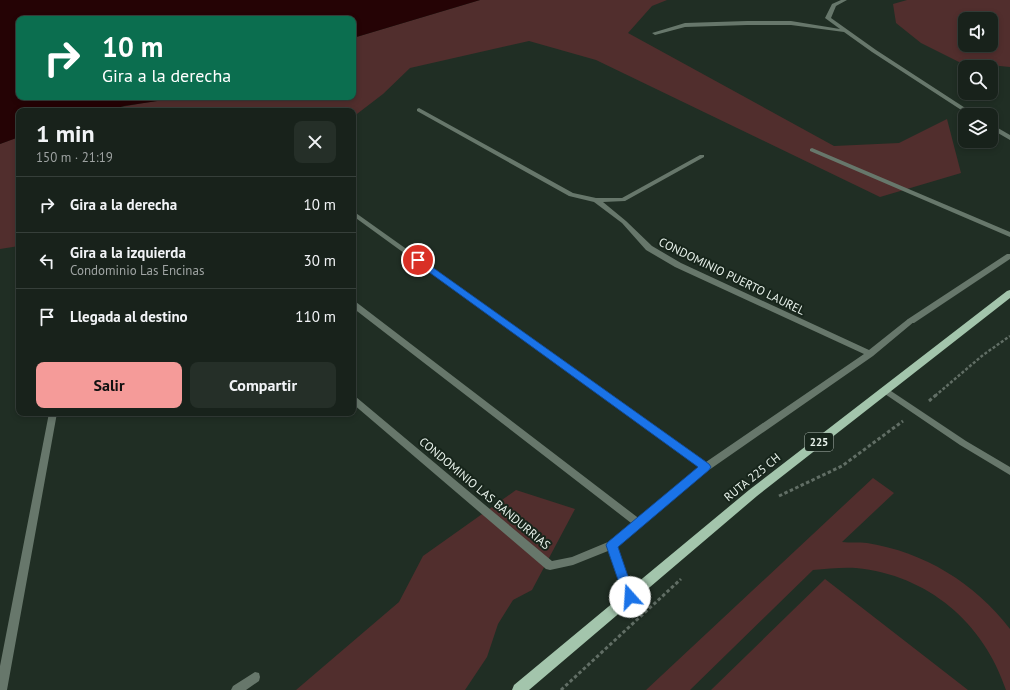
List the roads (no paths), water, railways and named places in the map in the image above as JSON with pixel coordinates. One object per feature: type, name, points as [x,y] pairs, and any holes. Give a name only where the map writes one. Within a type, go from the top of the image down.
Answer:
[{"type":"main road","name":"RUTA 225 CH","points":[[519,690],[753,494],[1010,293]]},
{"type":"street","points":[[846,0],[834,5],[828,18],[844,31],[962,108]]},
{"type":"street","points":[[655,33],[685,25],[747,23],[791,23],[844,31]]},
{"type":"street","name":"CONDOMINIO PUERTO LAUREL","points":[[419,110],[570,195],[596,200],[623,200],[702,156]]},
{"type":"street","points":[[998,130],[1010,138]]},
{"type":"street","points":[[812,150],[1010,235]]},
{"type":"street","name":"CONDOMINIO PUERTO LAUREL","points":[[596,200],[624,222],[649,248],[678,265],[870,354]]},
{"type":"street","points":[[356,215],[706,467]]},
{"type":"street","points":[[630,597],[612,545],[706,467],[870,354],[911,321],[1010,256]]},
{"type":"street","points":[[356,306],[638,523]]},
{"type":"street","points":[[885,390],[963,443],[1010,471]]},
{"type":"street","name":"CONDOMINIO LAS BANDURRIAS","points":[[356,402],[550,566],[573,562],[612,545]]},
{"type":"street","points":[[1,690],[52,416]]},
{"type":"street","points":[[237,690],[255,677]]}]
